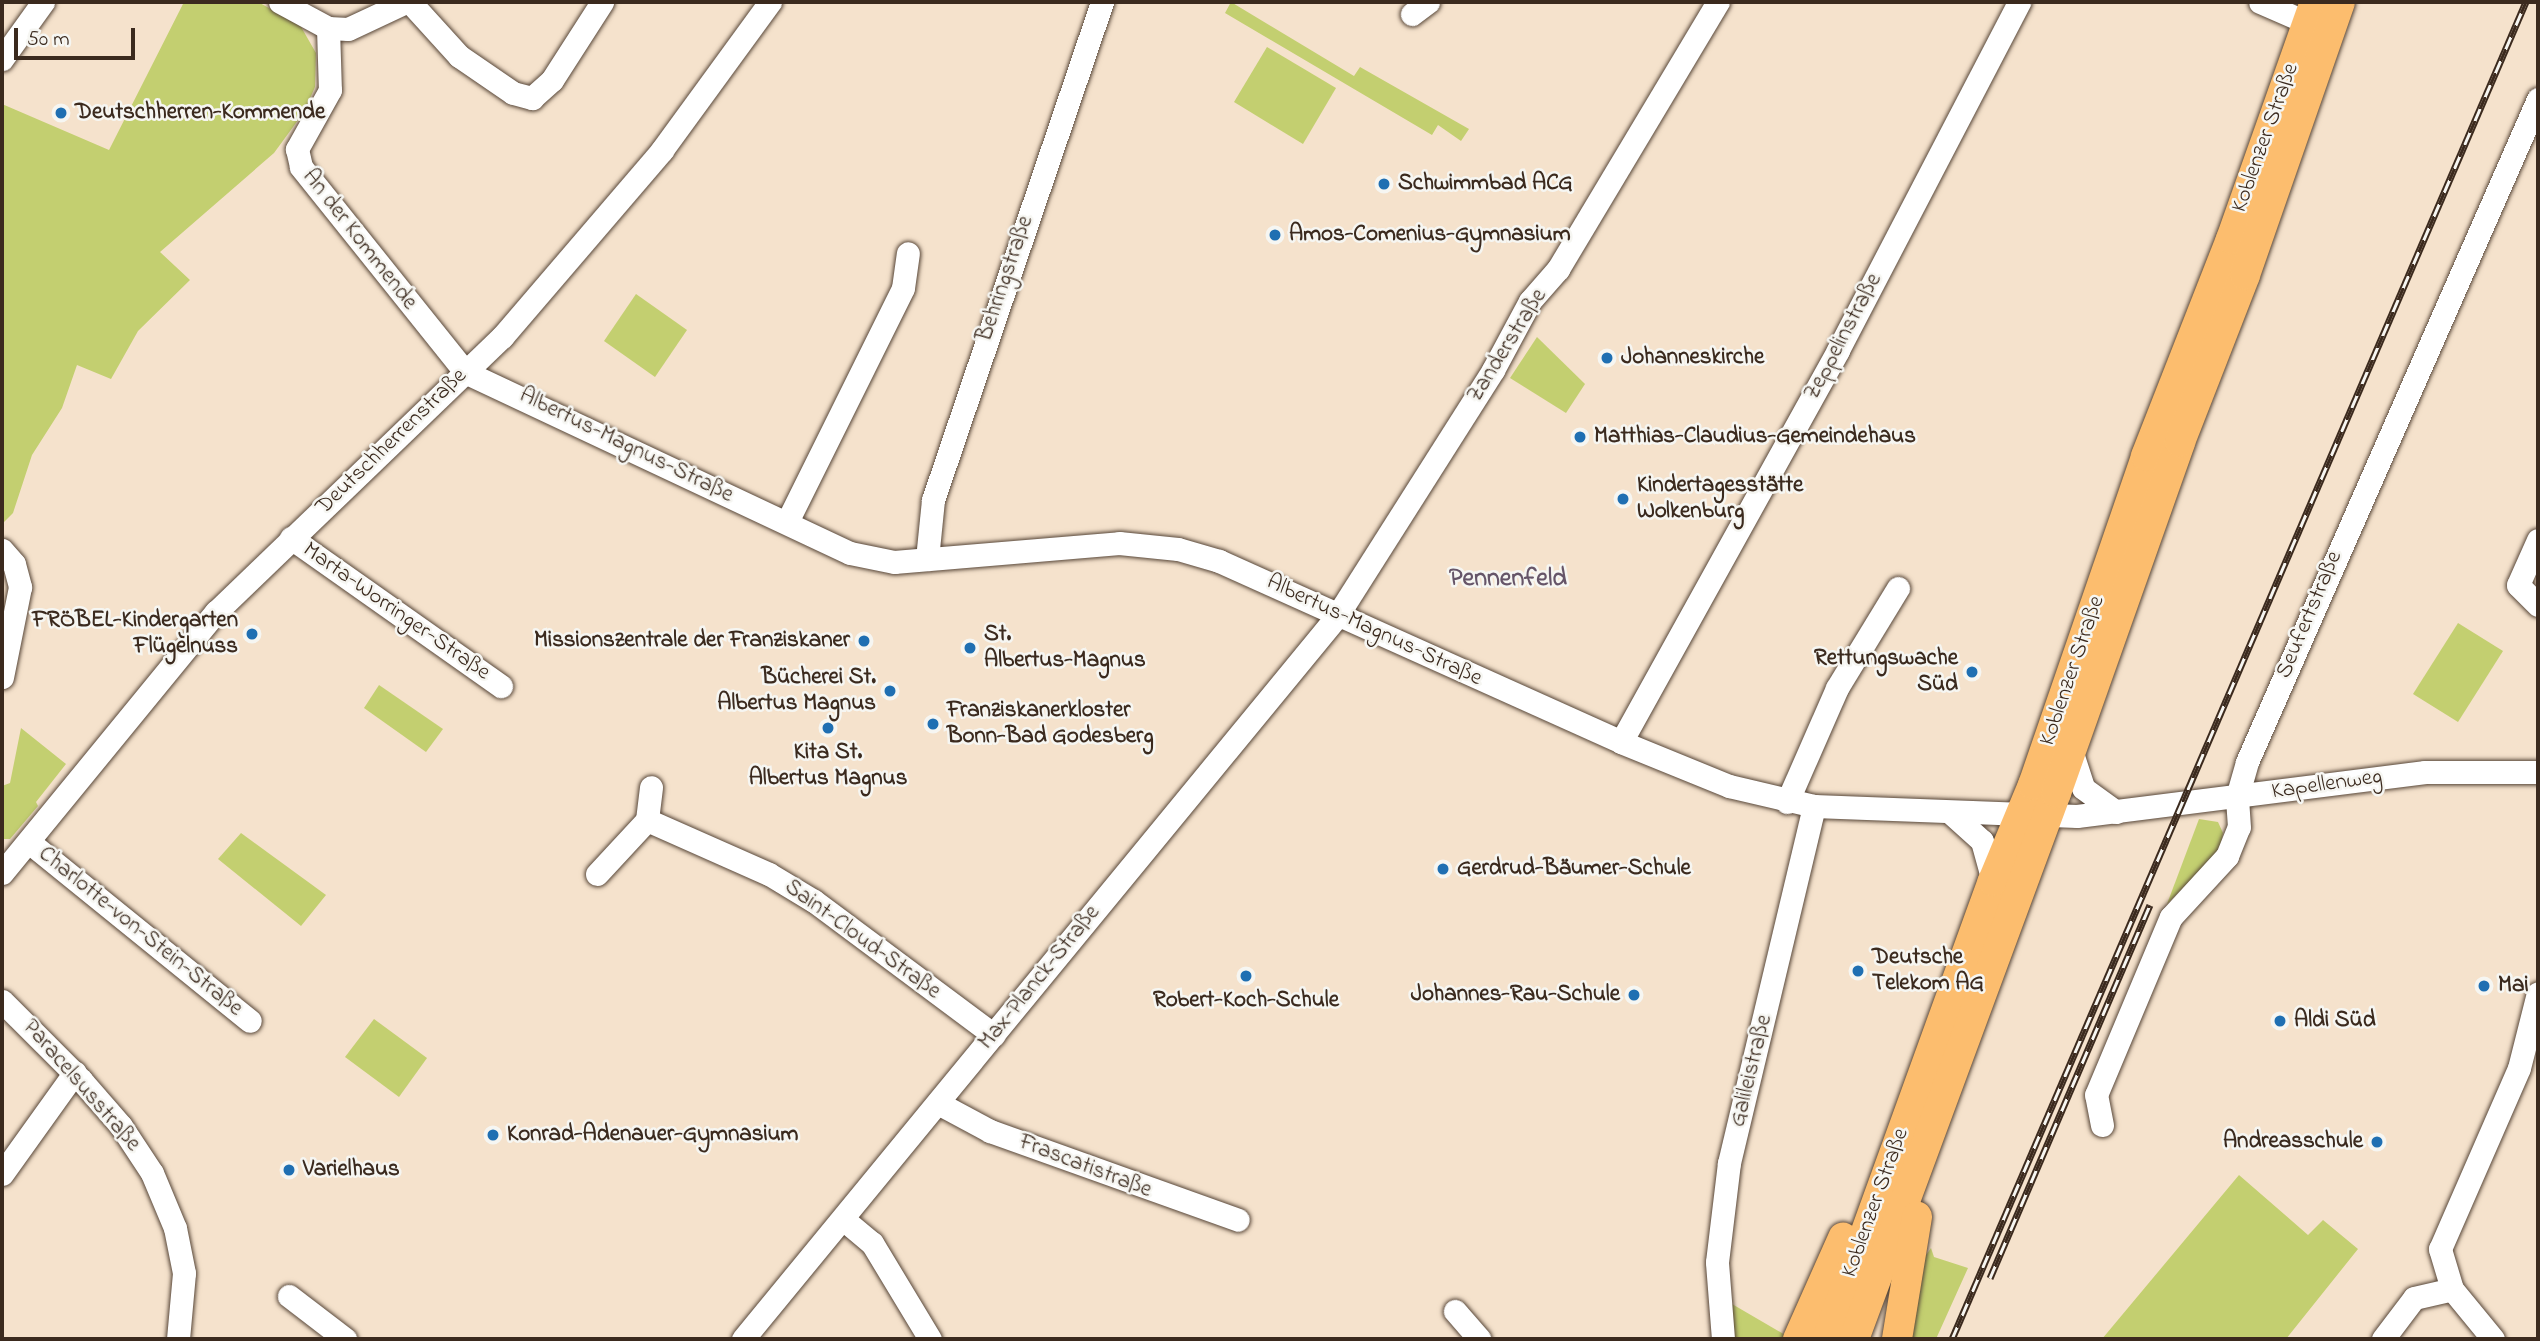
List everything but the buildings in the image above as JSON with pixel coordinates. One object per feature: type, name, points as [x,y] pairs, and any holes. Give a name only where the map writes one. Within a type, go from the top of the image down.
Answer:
[{"type":"main road","name":"Koblenzer Straße","points":[[1827,1339],[1993,881],[2071,750],[2340,2]]},
{"type":"main road","name":"Koblenzer Straße","points":[[1854,1339],[1982,992],[2033,817],[2146,456],[2231,239],[2311,12]]},
{"type":"main road","points":[[1897,1339],[1915,1224],[1961,1090],[1982,992]]},
{"type":"main road","points":[[1798,1339],[1899,1104],[1925,1069]]},
{"type":"street","points":[[3,50],[43,2]]},
{"type":"street","points":[[280,2],[328,28],[348,29],[408,2],[459,56],[513,93],[532,98],[552,80],[602,2]]},
{"type":"street","name":"Deutschherrenstraße","points":[[2,871],[29,842],[216,612],[502,337],[662,150],[770,2]]},
{"type":"street","name":"Behringstraße","points":[[927,559],[933,499],[1102,2]]},
{"type":"street","name":"Zanderstraße","points":[[1338,616],[1493,370],[1530,301],[1558,269],[1718,2]]},
{"type":"street","name":"Zeppelinstraße","points":[[1621,742],[1838,350],[1979,86],[2018,2]]},
{"type":"street","points":[[2260,2],[2311,12],[2325,48]]},
{"type":"street","name":"An der Kommende","points":[[328,28],[330,90],[297,149],[301,167],[465,372]]},
{"type":"street","name":"Seufertstraße","points":[[2102,1125],[2096,1095],[2171,917],[2228,856],[2239,827],[2237,797],[2248,762],[2340,546],[2530,140],[2538,99]]},
{"type":"street","points":[[787,522],[903,288],[908,253]]},
{"type":"street","name":"Albertus-Magnus-Straße","points":[[465,372],[871,560],[927,559],[1150,543],[1220,561],[1621,742],[1729,786],[1787,803],[1814,806],[2033,817]]},
{"type":"street","name":"Marta-Worringer-Straße","points":[[292,538],[501,686]]},
{"type":"street","points":[[2538,540],[2518,585],[2538,605]]},
{"type":"street","points":[[2,550],[13,564],[20,587],[2,677]]},
{"type":"street","points":[[1787,803],[1837,688],[1898,588]]},
{"type":"street","name":"Max-Planck-Straße","points":[[743,1339],[1338,616]]},
{"type":"street","points":[[2071,750],[2084,788],[2116,812]]},
{"type":"street","name":"Kapellenweg","points":[[2033,817],[2116,812],[2425,772],[2538,772]]},
{"type":"street","points":[[597,874],[647,820],[651,787]]},
{"type":"street","name":"Galileistraße","points":[[1723,1339],[1717,1262],[1730,1163],[1814,806]]},
{"type":"street","points":[[1952,814],[1982,841],[1993,881]]},
{"type":"street","name":"Saint-Cloud-Straße","points":[[647,820],[769,874],[814,901],[994,1035]]},
{"type":"street","name":"Charlotte-von-Stein-Straße","points":[[29,842],[250,1021]]},
{"type":"street","points":[[2493,1339],[2452,1289],[2440,1249],[2519,1068],[2538,993]]},
{"type":"street","name":"Paracelsusstraße","points":[[2,1000],[75,1072],[121,1126],[159,1188],[184,1273],[178,1339]]},
{"type":"street","points":[[2,1174],[75,1072]]},
{"type":"street","name":"Frascatistraße","points":[[938,1103],[990,1131],[1238,1220]]},
{"type":"street","points":[[843,1219],[872,1243],[929,1339]]},
{"type":"street","points":[[2383,1339],[2414,1298],[2452,1289]]},
{"type":"street","points":[[289,1296],[345,1339]]},
{"type":"street","points":[[1455,1311],[1479,1339]]},
{"type":"green space","points":[[184,2],[258,2],[300,25],[316,53],[315,87],[304,112],[274,153],[160,252],[190,280],[138,331],[111,379],[77,365],[62,408],[32,455],[13,513],[2,524],[2,104],[109,150]]},
{"type":"green space","points":[[1231,2],[1354,76],[1360,67],[1469,129],[1461,141],[1438,125],[1432,135],[1225,13]]},
{"type":"green space","points":[[1267,47],[1336,88],[1303,144],[1234,102]]},
{"type":"green space","points":[[636,294],[687,330],[655,377],[604,341]]},
{"type":"green space","points":[[1537,337],[1585,384],[1566,413],[1510,378]]},
{"type":"green space","points":[[2458,623],[2503,651],[2458,722],[2413,694]]},
{"type":"green space","points":[[379,685],[443,729],[426,752],[364,708]]},
{"type":"green space","points":[[21,728],[66,764],[36,802],[38,806],[10,839],[2,839],[2,786],[10,783]]},
{"type":"green space","points":[[2199,819],[2218,822],[2223,833],[2220,850],[2167,904]]},
{"type":"green space","points":[[241,833],[326,895],[301,926],[218,859]]},
{"type":"green space","points":[[374,1019],[427,1058],[399,1097],[345,1057]]},
{"type":"green space","points":[[2239,1175],[2308,1235],[2323,1220],[2358,1249],[2286,1339],[2102,1339]]},
{"type":"green space","points":[[1931,1248],[1934,1257],[1968,1268],[1936,1339],[1903,1339],[1919,1265]]},
{"type":"green space","points":[[1732,1304],[1787,1336],[1786,1339],[1735,1339]]},
{"type":"railway","points":[[1952,1339],[2526,2]]},
{"type":"railway","points":[[1990,1278],[2150,905]]},
{"type":"place","name":"Deutschherren-Kommende","points":[[61,113]]},
{"type":"place","name":"Schwimmbad ACG","points":[[1384,184]]},
{"type":"place","name":"Amos-Comenius-Gymnasium","points":[[1275,235]]},
{"type":"place","name":"Johanneskirche","points":[[1607,358]]},
{"type":"place","name":"Matthias-Claudius-Gemeindehaus","points":[[1580,437]]},
{"type":"place","name":"Kindertagesstätte Wolkenburg","points":[[1623,499]]},
{"type":"place","name":"FRÖBEL-Kindergarten Flügelnuss","points":[[252,634]]},
{"type":"place","name":"Missionszentrale der Franziskaner","points":[[864,641]]},
{"type":"place","name":"St. Albertus-Magnus","points":[[970,648]]},
{"type":"place","name":"Rettungswache Süd","points":[[1972,672]]},
{"type":"place","name":"Bücherei St. Albertus Magnus","points":[[890,691]]},
{"type":"place","name":"Franziskanerkloster Bonn-Bad Godesberg","points":[[933,724]]},
{"type":"place","name":"Kita St. Albertus Magnus","points":[[828,728]]},
{"type":"place","name":"Gerdrud-Bäumer-Schule","points":[[1443,869]]},
{"type":"place","name":"Deutsche Telekom AG","points":[[1858,971]]},
{"type":"place","name":"Robert-Koch-Schule","points":[[1246,976]]},
{"type":"place","name":"Mai","points":[[2484,986]]},
{"type":"place","name":"Johannes-Rau-Schule","points":[[1634,995]]},
{"type":"place","name":"Aldi Süd","points":[[2280,1021]]},
{"type":"place","name":"Konrad-Adenauer-Gymnasium","points":[[493,1135]]},
{"type":"place","name":"Andreasschule","points":[[2377,1142]]},
{"type":"place","name":"Varielhaus","points":[[289,1170]]},
{"type":"district","name":"Pennenfeld","points":[[1508,580]]}]
